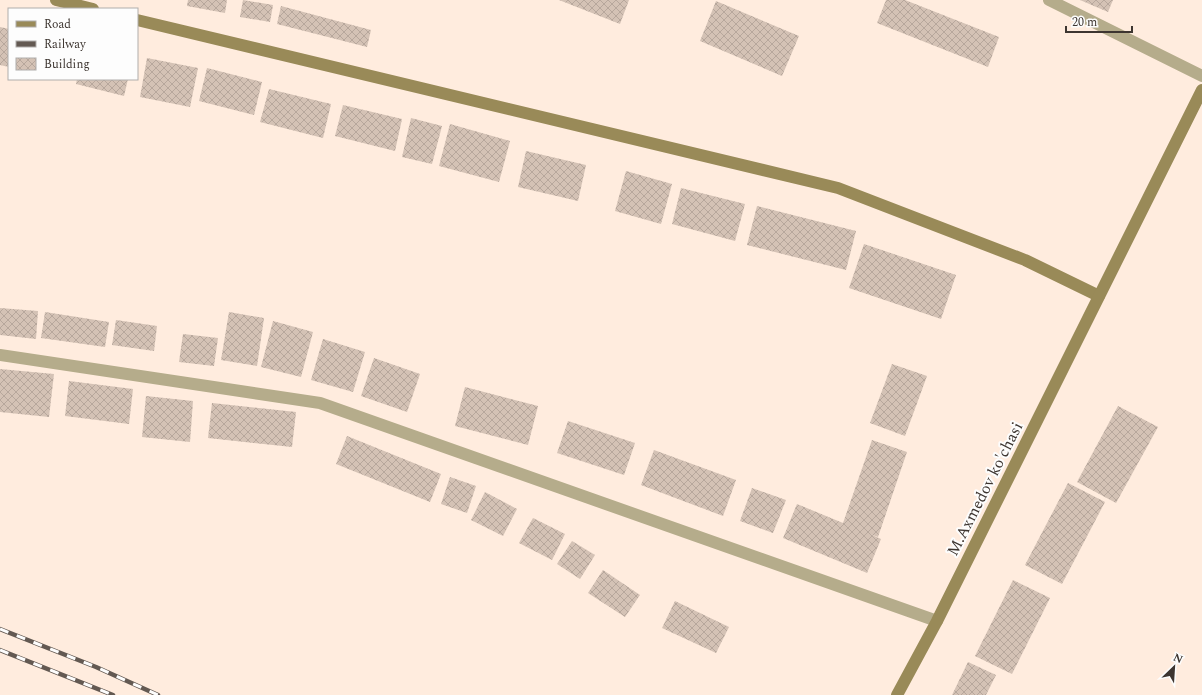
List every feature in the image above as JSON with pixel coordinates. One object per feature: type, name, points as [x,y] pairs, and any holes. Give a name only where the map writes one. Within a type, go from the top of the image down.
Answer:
[{"type":"street","points":[[56,0],[89,8]]},
{"type":"street","points":[[1049,0],[1202,76]]},
{"type":"street","points":[[138,20],[838,188],[1025,260],[1099,296]]},
{"type":"street","name":"M.Axmedov ko'chasi","points":[[897,695],[937,620],[1202,90]]},
{"type":"street","points":[[0,355],[320,403],[937,620]]},
{"type":"building","points":[[188,0],[227,0],[225,13],[187,6]]},
{"type":"building","points":[[243,0],[273,5],[270,22],[240,17]]},
{"type":"building","points":[[559,0],[629,0],[620,24]]},
{"type":"building","points":[[886,0],[905,0],[999,37],[988,67],[877,23]]},
{"type":"building","points":[[1080,0],[1113,0],[1108,12]]},
{"type":"building","points":[[716,1],[799,36],[782,76],[700,41]]},
{"type":"building","points":[[281,6],[371,30],[367,47],[277,24]]},
{"type":"building","points":[[0,27],[8,29],[8,67],[0,65]]},
{"type":"building","points":[[147,58],[198,68],[190,107],[140,97]]},
{"type":"building","points":[[207,68],[262,82],[254,115],[199,101]]},
{"type":"building","points":[[77,80],[128,80],[124,96],[76,84]]},
{"type":"building","points":[[269,89],[331,104],[323,138],[260,122]]},
{"type":"building","points":[[343,105],[402,119],[395,151],[335,136]]},
{"type":"building","points":[[411,118],[442,126],[432,164],[402,157]]},
{"type":"building","points":[[450,124],[510,141],[499,182],[439,166]]},
{"type":"building","points":[[526,151],[586,165],[578,201],[518,187]]},
{"type":"building","points":[[626,171],[672,184],[661,224],[615,211]]},
{"type":"building","points":[[681,188],[745,204],[735,241],[672,224]]},
{"type":"building","points":[[757,206],[856,231],[846,270],[747,245]]},
{"type":"building","points":[[864,244],[956,275],[941,319],[849,288]]},
{"type":"building","points":[[0,308],[38,311],[36,339],[0,335]]},
{"type":"building","points":[[45,312],[109,322],[105,347],[41,338]]},
{"type":"building","points":[[229,312],[264,318],[257,366],[221,360]]},
{"type":"building","points":[[116,320],[157,326],[154,351],[112,345]]},
{"type":"building","points":[[273,321],[313,332],[301,377],[261,367]]},
{"type":"building","points":[[183,334],[218,338],[214,366],[179,362]]},
{"type":"building","points":[[323,339],[365,352],[353,392],[311,380]]},
{"type":"building","points":[[374,358],[420,374],[407,412],[361,396]]},
{"type":"building","points":[[892,364],[927,376],[905,436],[870,423]]},
{"type":"building","points":[[0,369],[54,374],[49,417],[0,412]]},
{"type":"building","points":[[69,381],[133,389],[129,424],[65,416]]},
{"type":"building","points":[[465,387],[538,406],[528,445],[455,426]]},
{"type":"building","points":[[146,396],[193,401],[190,442],[142,437]]},
{"type":"building","points":[[212,403],[296,412],[292,447],[208,438]]},
{"type":"building","points":[[1118,406],[1158,427],[1116,503],[1077,482]]},
{"type":"building","points":[[568,421],[635,443],[624,475],[557,453]]},
{"type":"building","points":[[347,436],[441,474],[430,502],[336,464]]},
{"type":"building","points":[[872,440],[907,452],[878,537],[870,534],[881,539],[867,573],[783,538],[797,504],[843,523]]},
{"type":"building","points":[[654,450],[736,480],[723,516],[641,485]]},
{"type":"building","points":[[450,477],[476,486],[467,513],[441,504]]},
{"type":"building","points":[[1068,483],[1105,502],[1062,584],[1025,565]]},
{"type":"building","points":[[752,488],[786,500],[773,533],[740,521]]},
{"type":"building","points":[[485,492],[517,509],[503,536],[471,520]]},
{"type":"building","points":[[533,518],[565,534],[552,560],[519,543]]},
{"type":"building","points":[[572,541],[595,555],[580,579],[557,564]]},
{"type":"building","points":[[603,570],[640,595],[625,617],[588,593]]},
{"type":"building","points":[[1013,580],[1050,598],[1012,674],[975,656]]},
{"type":"building","points":[[675,601],[729,627],[716,653],[662,628]]},
{"type":"building","points":[[968,662],[996,675],[986,695],[952,695]]},
{"type":"railway","points":[[0,629],[96,667],[158,695]]},
{"type":"railway","points":[[0,650],[113,695]]}]
